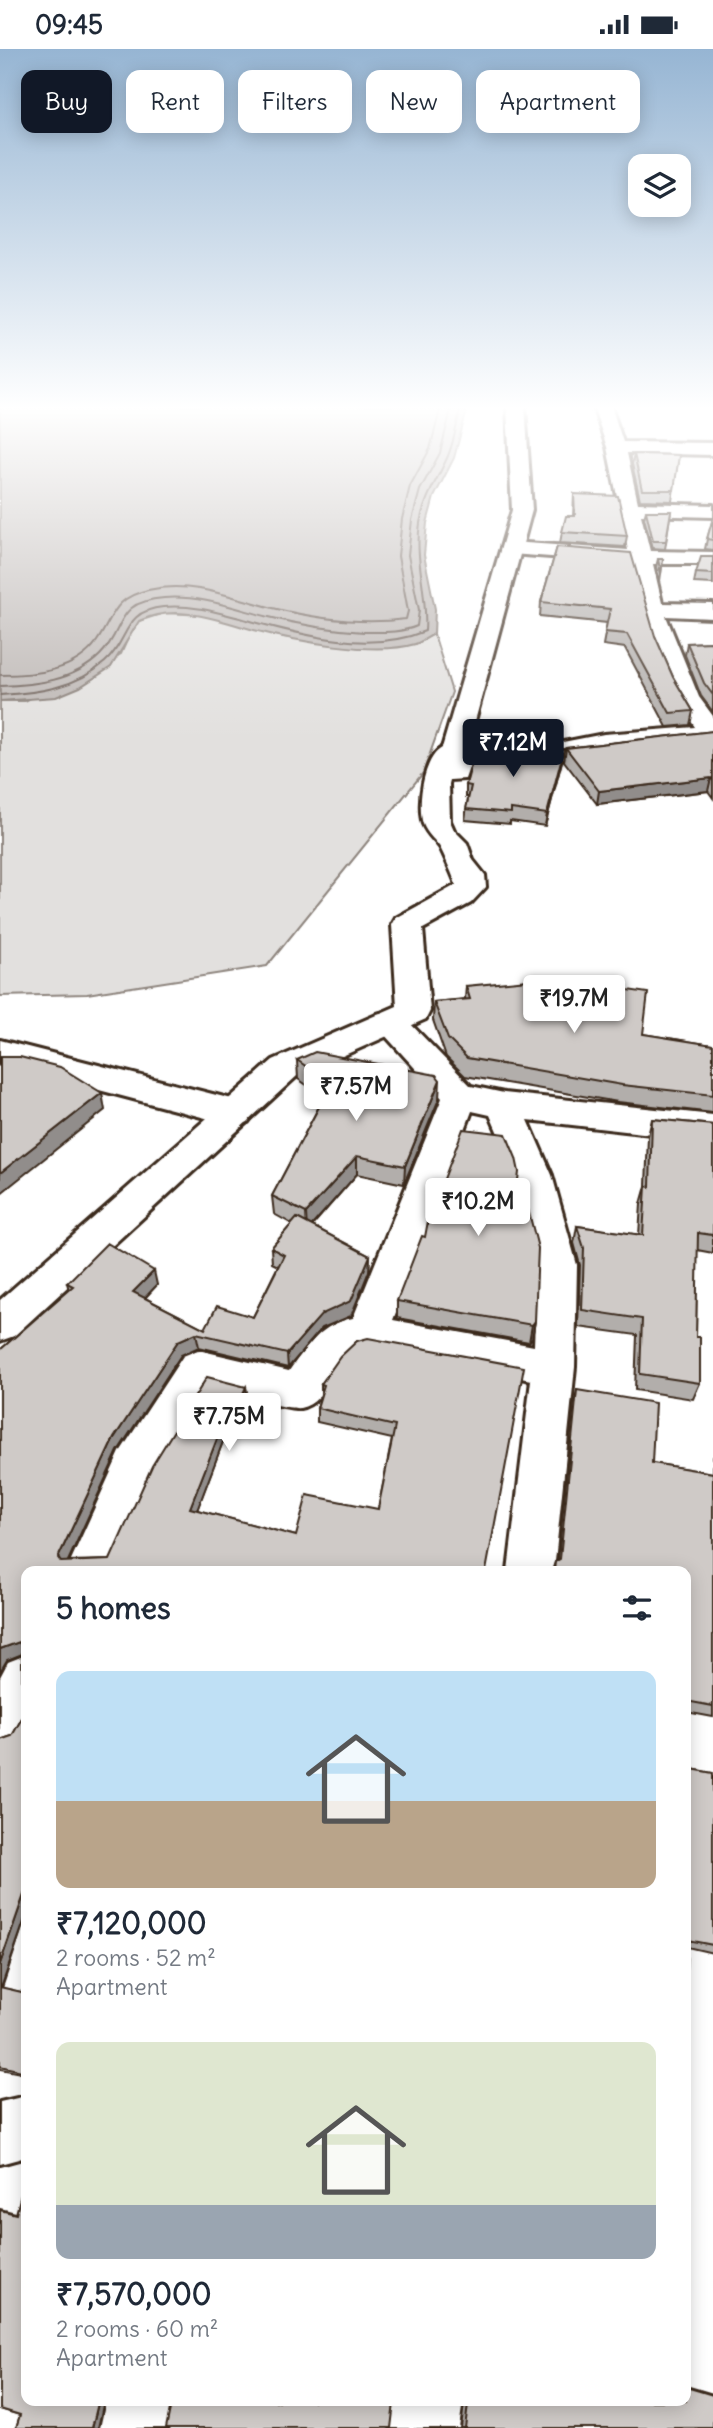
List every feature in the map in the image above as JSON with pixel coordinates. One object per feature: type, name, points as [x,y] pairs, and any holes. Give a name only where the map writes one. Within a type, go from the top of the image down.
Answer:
[{"type":"street","points":[[0,1324],[285,1068],[414,1011],[407,925],[460,897],[471,887],[470,875],[459,862],[453,843],[442,834],[436,821],[439,769],[445,757],[455,749],[520,517]]},
{"type":"street","points":[[631,517],[638,557],[652,609],[687,698],[712,733]]},
{"type":"street","points":[[511,548],[638,557],[713,558]]},
{"type":"street","points":[[652,609],[713,611]]},
{"type":"street","points":[[455,749],[563,750],[604,742],[712,733]]},
{"type":"street","points":[[389,1022],[460,1096],[504,1105],[713,1128]]},
{"type":"street","points":[[1,1052],[236,1113]]},
{"type":"street","points":[[368,1332],[460,1096]]},
{"type":"street","points":[[504,1105],[534,1175],[557,1265],[554,1367],[532,1566]]},
{"type":"street","points":[[91,1566],[136,1466],[198,1368],[298,1391],[326,1352],[345,1336],[368,1332],[554,1367]]},
{"type":"street","points":[[0,1725],[21,1689]]},
{"type":"street","points":[[0,2133],[21,2128]]},
{"type":"street","points":[[134,2428],[139,2406]]},
{"type":"street","points":[[425,2428],[428,2406]]},
{"type":"shaded area","points":[[164,613],[205,615],[283,637],[362,648],[416,644],[434,634],[452,692],[423,773],[267,966],[87,994],[0,996],[0,701],[25,701],[121,654],[133,627],[139,621]]},
{"type":"water","points":[[0,517],[429,517],[424,555],[435,609],[434,634],[415,644],[379,648],[335,646],[291,639],[196,615],[168,613],[139,621],[111,667],[80,687],[56,697],[0,701]]},
{"type":"building","points":[[566,517],[623,517],[627,536],[562,532]]},
{"type":"building","points":[[647,517],[670,517],[666,541],[653,541]]},
{"type":"building","points":[[713,518],[713,540],[707,539]]},
{"type":"building","points":[[557,547],[631,553],[655,636],[673,677],[693,711],[670,713],[627,634],[605,632],[610,609],[541,602]]},
{"type":"building","points":[[701,557],[713,557],[713,574],[696,573]]},
{"type":"building","points":[[658,559],[663,559],[661,574]]},
{"type":"building","points":[[713,642],[713,695],[704,683],[687,643]]},
{"type":"building","points":[[713,731],[713,781],[711,778],[599,791],[566,748]]},
{"type":"building","points":[[476,746],[564,749],[547,814],[511,809],[511,813],[466,809],[471,786],[466,785]]},
{"type":"building","points":[[548,978],[648,993],[643,1034],[713,1045],[713,1095],[622,1085],[467,1058],[448,1039],[434,1002],[470,999],[466,986]]},
{"type":"building","points":[[315,1052],[436,1075],[440,1080],[405,1166],[357,1156],[306,1213],[272,1196],[331,1084],[297,1060]]},
{"type":"building","points":[[0,1057],[20,1057],[60,1067],[102,1093],[0,1173]]},
{"type":"building","points":[[652,1119],[713,1125],[713,1235],[698,1233],[696,1337],[700,1337],[700,1383],[640,1374],[642,1319],[582,1310],[584,1248],[577,1226],[643,1235],[646,1186],[650,1187]]},
{"type":"building","points":[[463,1129],[506,1134],[516,1158],[519,1172],[515,1204],[527,1205],[538,1248],[535,1321],[532,1325],[397,1301],[422,1236],[425,1237],[428,1221]]},
{"type":"building","points":[[297,1218],[370,1256],[351,1301],[322,1314],[287,1354],[196,1333],[178,1341],[114,1438],[58,1558],[61,1562],[110,1560],[152,1466],[207,1377],[246,1387],[228,1427],[222,1426],[190,1508],[296,1536],[307,1495],[378,1509],[395,1426],[317,1408],[324,1385],[321,1384],[340,1357],[357,1341],[368,1338],[524,1367],[487,1566],[21,1566],[21,1643],[0,1649],[0,1350],[73,1286],[67,1283],[107,1243],[154,1271],[133,1292],[205,1329],[217,1306],[253,1317],[284,1255],[271,1248]]},
{"type":"building","points":[[577,1390],[655,1403],[652,1463],[713,1473],[713,1706],[691,1702],[691,1566],[555,1566],[555,1562],[560,1559]]},
{"type":"building","points":[[21,1720],[21,1903],[0,1964],[0,1740],[12,1736]]},
{"type":"building","points":[[691,1769],[713,1773],[713,1945],[691,1941]]},
{"type":"building","points":[[0,1987],[21,1992],[21,2071],[0,2066]]},
{"type":"building","points":[[21,2194],[21,2406],[97,2406],[92,2428],[16,2428],[20,2415],[0,2409],[0,2210],[16,2214]]},
{"type":"building","points":[[691,2388],[713,2395],[713,2428],[465,2428],[468,2406],[691,2406]]},
{"type":"building","points":[[171,2406],[394,2406],[391,2428],[166,2428]]}]
